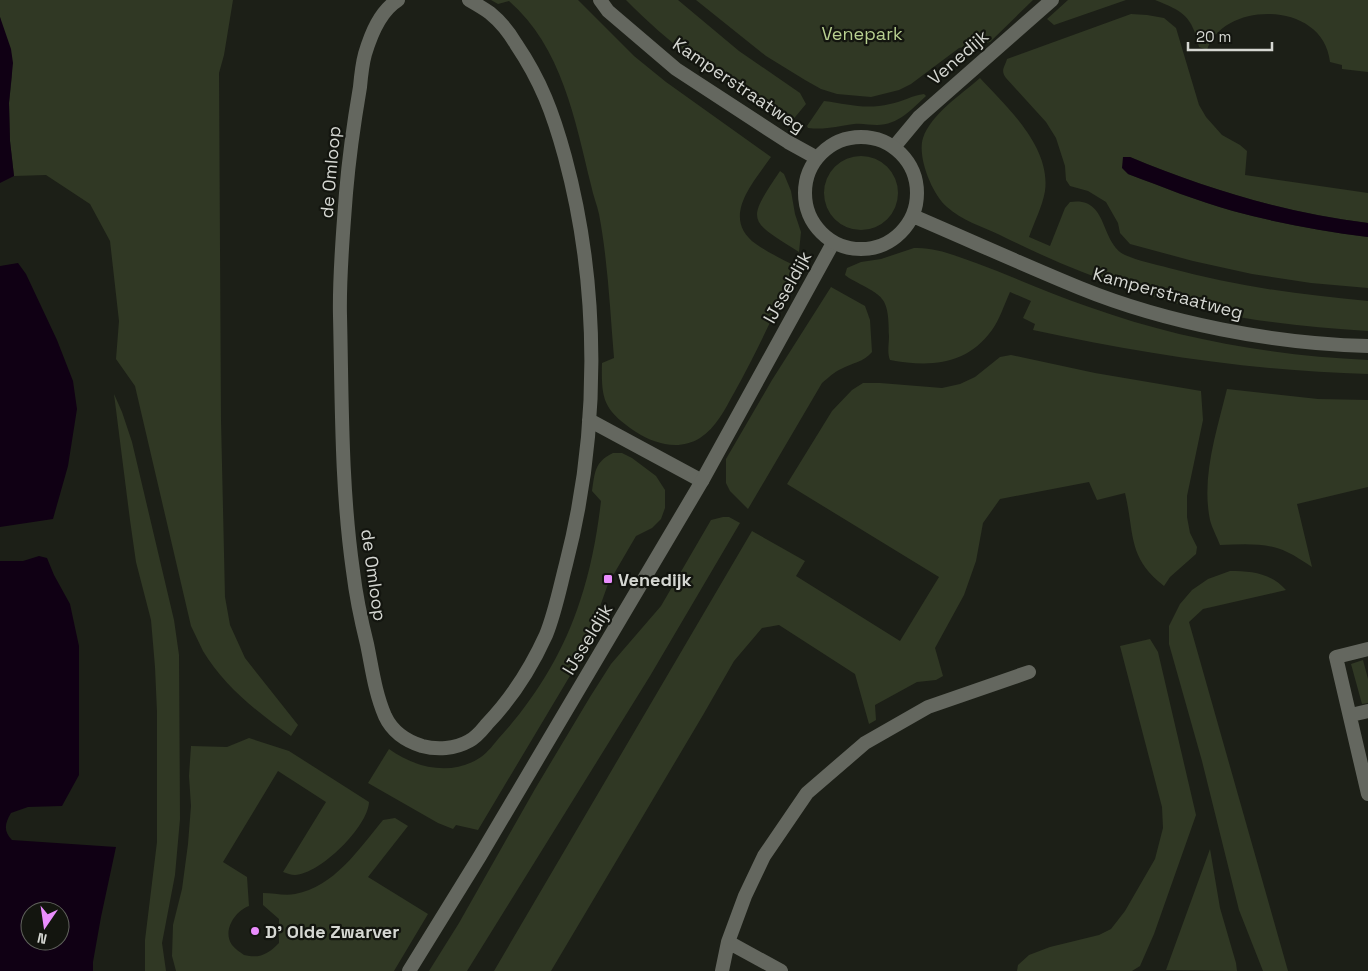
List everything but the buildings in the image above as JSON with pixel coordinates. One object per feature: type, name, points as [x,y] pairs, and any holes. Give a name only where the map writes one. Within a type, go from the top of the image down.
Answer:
[{"type":"street","name":"de Omloop","points":[[398,0],[387,6],[375,28],[365,55],[354,120],[349,164],[340,303],[343,452],[352,567],[358,608],[374,682],[386,717],[393,729],[402,737],[415,744],[433,749],[457,746],[468,742],[477,735],[513,695],[547,633],[574,534],[584,476],[589,420],[591,324],[586,254],[575,197],[559,134],[543,90],[532,68],[511,36],[488,11],[469,0]]},
{"type":"street","name":"Kamperstraatweg","points":[[600,0],[608,11],[676,69],[788,142],[817,158]]},
{"type":"street","name":"Venedijk","points":[[894,147],[919,117],[1052,0]]},
{"type":"street","points":[[865,136],[882,140],[894,147],[911,164],[916,181],[917,200],[913,216],[900,233],[888,242],[871,248],[855,249],[833,242],[822,234],[812,222],[806,207],[804,190],[808,172],[817,158],[830,145],[846,138],[865,136]]},
{"type":"street","name":"Kamperstraatweg","points":[[913,216],[1081,288],[1134,306],[1188,321],[1243,333],[1298,341],[1368,346]]},
{"type":"street","name":"IJsseldijk","points":[[410,971],[702,481],[833,242]]},
{"type":"street","points":[[589,420],[702,481]]},
{"type":"street","points":[[1368,649],[1336,656],[1368,794]]},
{"type":"street","points":[[722,971],[728,942],[745,896],[764,856],[807,793],[865,743],[928,707],[1029,672]]},
{"type":"street","points":[[1350,716],[1368,711]]},
{"type":"street","points":[[728,942],[781,971]]},
{"type":"green space","points":[[0,0],[233,0],[224,55],[219,73],[221,420],[225,597],[230,625],[245,658],[298,725],[291,736],[242,698],[221,676],[203,651],[191,626],[135,386],[116,359],[119,321],[110,241],[90,204],[46,175],[14,176],[10,141],[9,103],[12,75],[0,17]]},
{"type":"green space","points":[[491,0],[578,0],[634,56],[666,82],[771,157],[743,200],[740,212],[741,223],[746,234],[756,244],[797,267],[751,362],[724,412],[706,434],[692,442],[676,445],[651,440],[625,424],[611,411],[607,404],[602,387],[602,363],[614,358],[605,250],[599,214],[572,110],[554,62],[542,40],[527,19],[509,1],[498,4]]},
{"type":"green space","points":[[626,0],[678,0],[739,51],[800,93],[806,104],[791,122],[704,67],[664,36]]},
{"type":"green space","name":"Venepark","points":[[696,0],[1033,0],[990,42],[959,48],[911,84],[899,90],[871,97],[837,94],[821,89],[766,56]]},
{"type":"green space","points":[[1068,0],[1126,0],[1054,25],[1047,19]]},
{"type":"green space","points":[[1155,0],[1368,0],[1368,72],[1342,69],[1342,65],[1330,62],[1324,42],[1310,27],[1293,18],[1272,14],[1251,15],[1232,22],[1217,34],[1207,50],[1199,47],[1193,28],[1185,16]]},
{"type":"green space","points":[[1131,14],[1164,18],[1176,28],[1199,105],[1206,117],[1222,135],[1247,151],[1245,175],[1368,193],[1368,223],[1307,213],[1247,198],[1159,169],[1130,157],[1128,174],[1233,211],[1300,226],[1368,237],[1368,288],[1311,283],[1252,274],[1130,244],[1120,233],[1118,223],[1106,202],[1088,191],[1070,186],[1066,180],[1065,166],[1056,138],[1046,122],[1006,78],[1003,73],[1004,66],[1007,59]]},
{"type":"green space","points":[[980,78],[1025,129],[1041,159],[1045,175],[1045,191],[1029,237],[1050,246],[1065,208],[1070,202],[1082,202],[1091,206],[1098,213],[1111,240],[1117,249],[1125,255],[1141,261],[1243,285],[1293,293],[1368,301],[1368,331],[1311,327],[1255,320],[1161,299],[1079,271],[959,216],[941,201],[931,184],[922,155],[923,138],[927,129],[940,113]]},
{"type":"green space","points":[[924,94],[926,96],[904,115],[885,124],[857,124],[821,128],[808,128],[807,126],[824,101],[857,106],[881,106]]},
{"type":"green space","points":[[854,156],[868,156],[882,162],[892,172],[898,186],[896,207],[882,224],[868,230],[854,230],[840,224],[830,214],[824,200],[824,186],[830,172],[840,162]]},
{"type":"green space","points":[[780,171],[784,174],[791,191],[795,214],[801,232],[799,252],[770,233],[762,226],[758,219],[757,211],[761,201]]},
{"type":"green space","points":[[914,248],[938,250],[990,268],[1089,307],[1192,337],[1297,355],[1368,360],[1368,374],[1283,369],[1199,360],[1116,347],[1033,330],[1035,324],[1023,318],[1031,301],[1010,292],[1000,317],[992,330],[971,351],[959,357],[933,363],[890,360],[888,351],[888,312],[882,298],[845,275],[847,268],[861,262],[881,259]]},
{"type":"green space","points":[[831,287],[865,306],[870,320],[872,352],[862,360],[836,372],[822,383],[748,509],[730,491],[726,483],[726,459],[772,380]]},
{"type":"green space","points":[[1011,355],[1095,373],[1201,391],[1203,420],[1187,496],[1187,517],[1190,533],[1197,547],[1196,554],[1170,577],[1164,586],[1152,575],[1138,555],[1134,544],[1125,493],[1097,500],[1089,482],[1000,499],[983,523],[976,561],[964,595],[935,648],[943,676],[936,680],[917,682],[875,705],[876,720],[869,724],[855,674],[779,625],[762,628],[734,661],[551,971],[494,971],[752,531],[805,561],[796,576],[900,641],[939,577],[787,484],[832,411],[852,390],[863,383],[942,388],[960,384],[975,377],[1000,357]]},
{"type":"green space","points":[[1227,389],[1318,399],[1368,400],[1368,487],[1297,504],[1312,567],[1290,554],[1271,547],[1254,544],[1220,545],[1210,520],[1207,487],[1211,454]]},
{"type":"green space","points":[[114,394],[132,442],[174,620],[179,655],[180,819],[175,875],[162,943],[166,971],[145,971],[145,940],[157,842],[155,667],[151,620],[136,562]]},
{"type":"green space","points":[[613,453],[622,453],[632,458],[656,476],[665,490],[665,508],[661,519],[652,528],[636,536],[608,584],[583,654],[478,830],[456,825],[453,829],[438,823],[368,783],[389,749],[410,761],[434,768],[458,767],[470,763],[481,757],[488,750],[525,707],[557,656],[580,601],[593,551],[601,501],[592,491],[595,473],[602,460]]},
{"type":"green space","points":[[729,517],[740,523],[650,676],[467,971],[429,971],[459,923],[535,789],[611,664],[661,606],[711,520]]},
{"type":"green space","points":[[1230,571],[1260,574],[1274,580],[1286,590],[1203,609],[1189,622],[1288,971],[1263,971],[1239,910],[1202,761],[1169,644],[1169,626],[1180,604],[1192,590],[1208,579]]},
{"type":"green space","points":[[1150,639],[1158,652],[1196,815],[1154,934],[1140,966],[1132,971],[1017,971],[1018,965],[1029,955],[1050,947],[1099,935],[1111,929],[1125,911],[1155,859],[1163,828],[1162,807],[1120,646]]},
{"type":"green space","points":[[1363,660],[1368,679],[1368,703],[1362,704],[1351,664]]},
{"type":"green space","points":[[249,738],[289,751],[369,802],[367,812],[361,824],[341,848],[329,858],[305,873],[295,875],[283,872],[326,802],[278,771],[223,862],[247,877],[249,906],[239,912],[229,928],[229,940],[232,945],[244,955],[250,956],[263,955],[271,950],[279,943],[279,919],[263,905],[263,893],[295,894],[322,884],[345,865],[383,820],[395,818],[408,826],[368,877],[428,914],[394,971],[176,971],[172,956],[173,925],[182,889],[188,844],[191,806],[189,776],[191,746],[227,747]]},
{"type":"green space","points":[[1210,849],[1220,908],[1237,971],[1166,970]]},
{"type":"shaded area","points":[[0,17],[11,49],[13,63],[9,103],[10,141],[14,176],[0,183]]},
{"type":"shaded area","points":[[1123,157],[1130,157],[1159,169],[1247,198],[1307,213],[1368,223],[1368,237],[1283,223],[1206,203],[1128,174],[1122,168]]},
{"type":"shaded area","points":[[18,263],[26,274],[57,340],[73,381],[77,409],[68,466],[53,519],[0,527],[0,266]]},
{"type":"shaded area","points":[[39,556],[47,558],[70,604],[79,646],[79,775],[62,806],[28,807],[11,813],[7,820],[6,830],[12,840],[116,847],[101,917],[93,971],[0,971],[0,561],[23,561]]},
{"type":"place","name":"Venedijk","points":[[608,579]]},
{"type":"place","name":"D' Olde Zwarver","points":[[255,931]]}]
